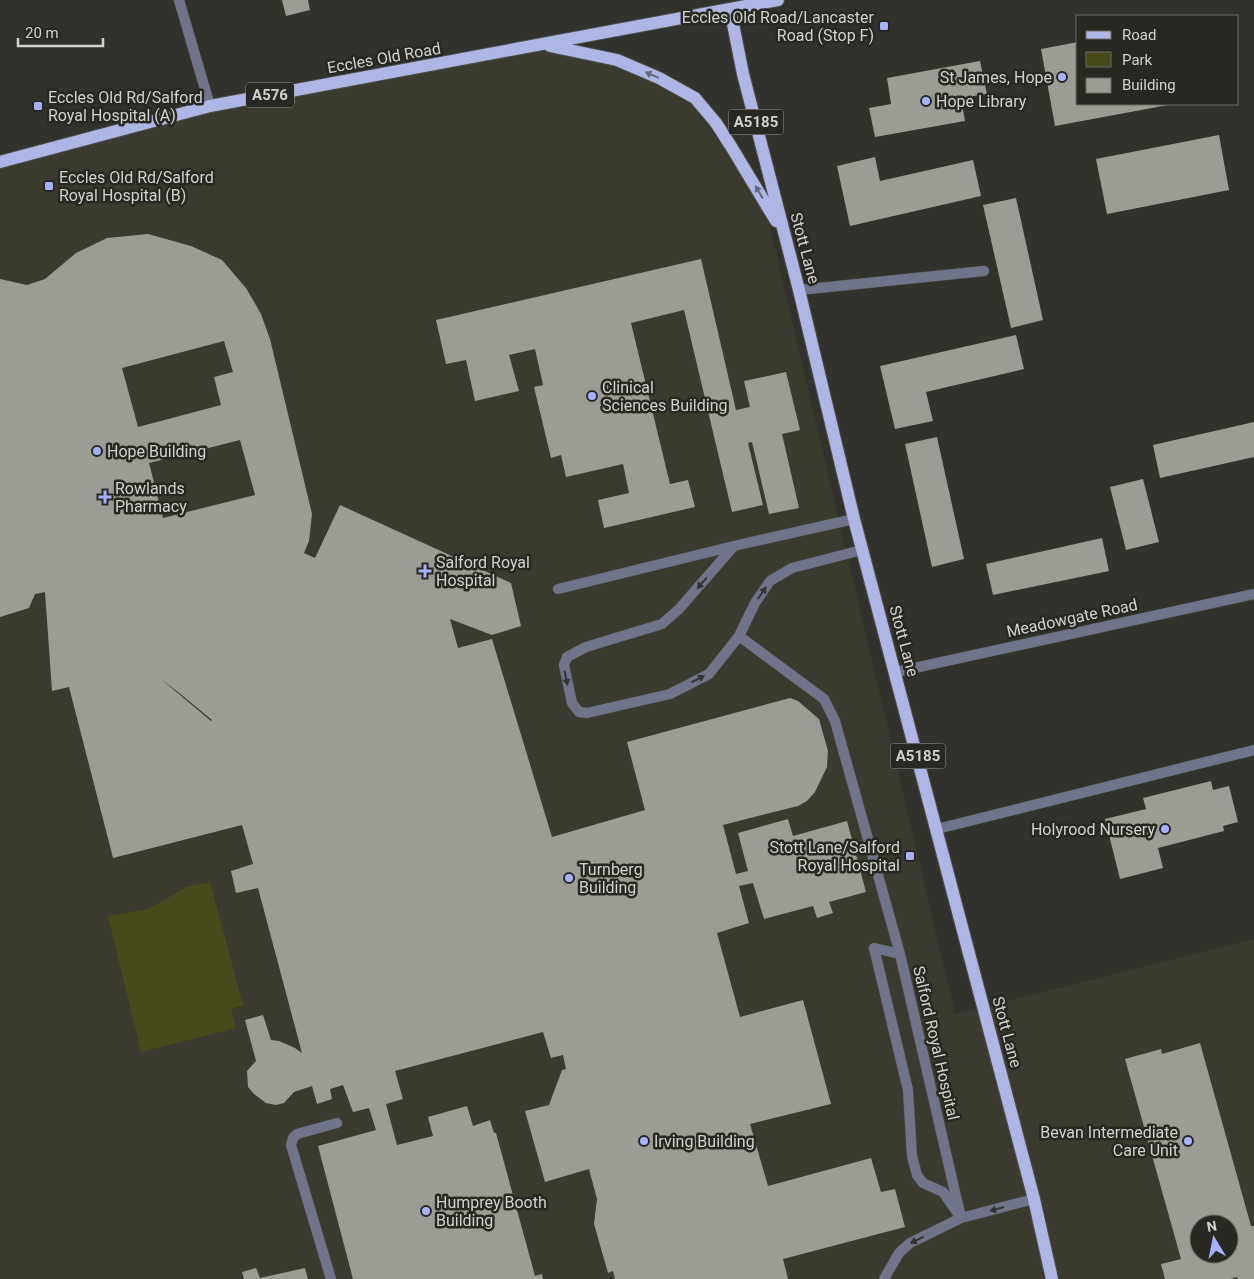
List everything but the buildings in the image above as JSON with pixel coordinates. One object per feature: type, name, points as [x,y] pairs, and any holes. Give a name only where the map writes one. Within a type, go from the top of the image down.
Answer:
[{"type":"main road","name":"Eccles Old Road","points":[[0,162],[210,106],[778,0]]},
{"type":"main road","name":"Stott Lane","points":[[730,9],[743,74],[799,290],[854,519],[1034,1199],[1052,1279]]},
{"type":"main road","points":[[543,45],[617,60],[659,78],[695,98],[732,148],[784,234]]},
{"type":"street","points":[[179,0],[210,106]]},
{"type":"street","points":[[799,290],[984,271]]},
{"type":"street","points":[[558,589],[854,519]]},
{"type":"street","points":[[734,546],[679,609],[662,624],[586,648],[567,657],[564,665],[572,703],[579,712],[587,713],[670,694],[708,674],[739,636],[755,603],[770,581],[792,568],[862,550]]},
{"type":"street","name":"Meadowgate Road","points":[[896,672],[1254,594]]},
{"type":"street","points":[[739,636],[824,699],[835,721],[900,954]]},
{"type":"street","points":[[936,829],[1254,750]]},
{"type":"street","name":"Salford Royal Hospital","points":[[874,948],[900,954],[961,1218],[943,1192],[922,1183],[917,1174],[912,1156],[908,1090],[874,948]]},
{"type":"street","points":[[331,1279],[291,1145],[293,1138],[297,1134],[337,1123]]},
{"type":"street","points":[[884,1279],[899,1253],[910,1243],[961,1218],[1034,1199]]},
{"type":"shaded area","name":"Salford Royal Hospital","points":[[543,47],[616,63],[659,80],[692,105],[764,202],[955,1014],[1254,939],[1254,1279],[0,1279],[0,166],[211,109]]},
{"type":"green space","points":[[210,882],[243,1005],[231,1009],[236,1028],[141,1052],[108,916],[149,909],[186,887]]},
{"type":"place","name":"Eccles Old Road/Lancaster Road (Stop F)","points":[[884,26]]},
{"type":"place","name":"St James, Hope","points":[[1062,77]]},
{"type":"place","name":"Hope Library","points":[[926,101]]},
{"type":"place","name":"Eccles Old Rd/Salford Royal Hospital (A)","points":[[38,106]]},
{"type":"place","name":"Eccles Old Rd/Salford Royal Hospital (B)","points":[[49,186]]},
{"type":"place","name":"Clinical Sciences Building","points":[[592,396]]},
{"type":"place","name":"Hope Building","points":[[97,451]]},
{"type":"place","name":"Rowlands Pharmacy","points":[[105,497]]},
{"type":"place","name":"Salford Royal Hospital","points":[[425,571]]},
{"type":"place","name":"Holyrood Nursery","points":[[1165,829]]},
{"type":"place","name":"Stott Lane/Salford Royal Hospital","points":[[910,856]]},
{"type":"place","name":"Turnberg Building","points":[[569,878]]},
{"type":"place","name":"Irving Building","points":[[644,1141]]},
{"type":"place","name":"Bevan Intermediate Care Unit","points":[[1188,1141]]},
{"type":"place","name":"Humprey Booth Building","points":[[426,1211]]}]
